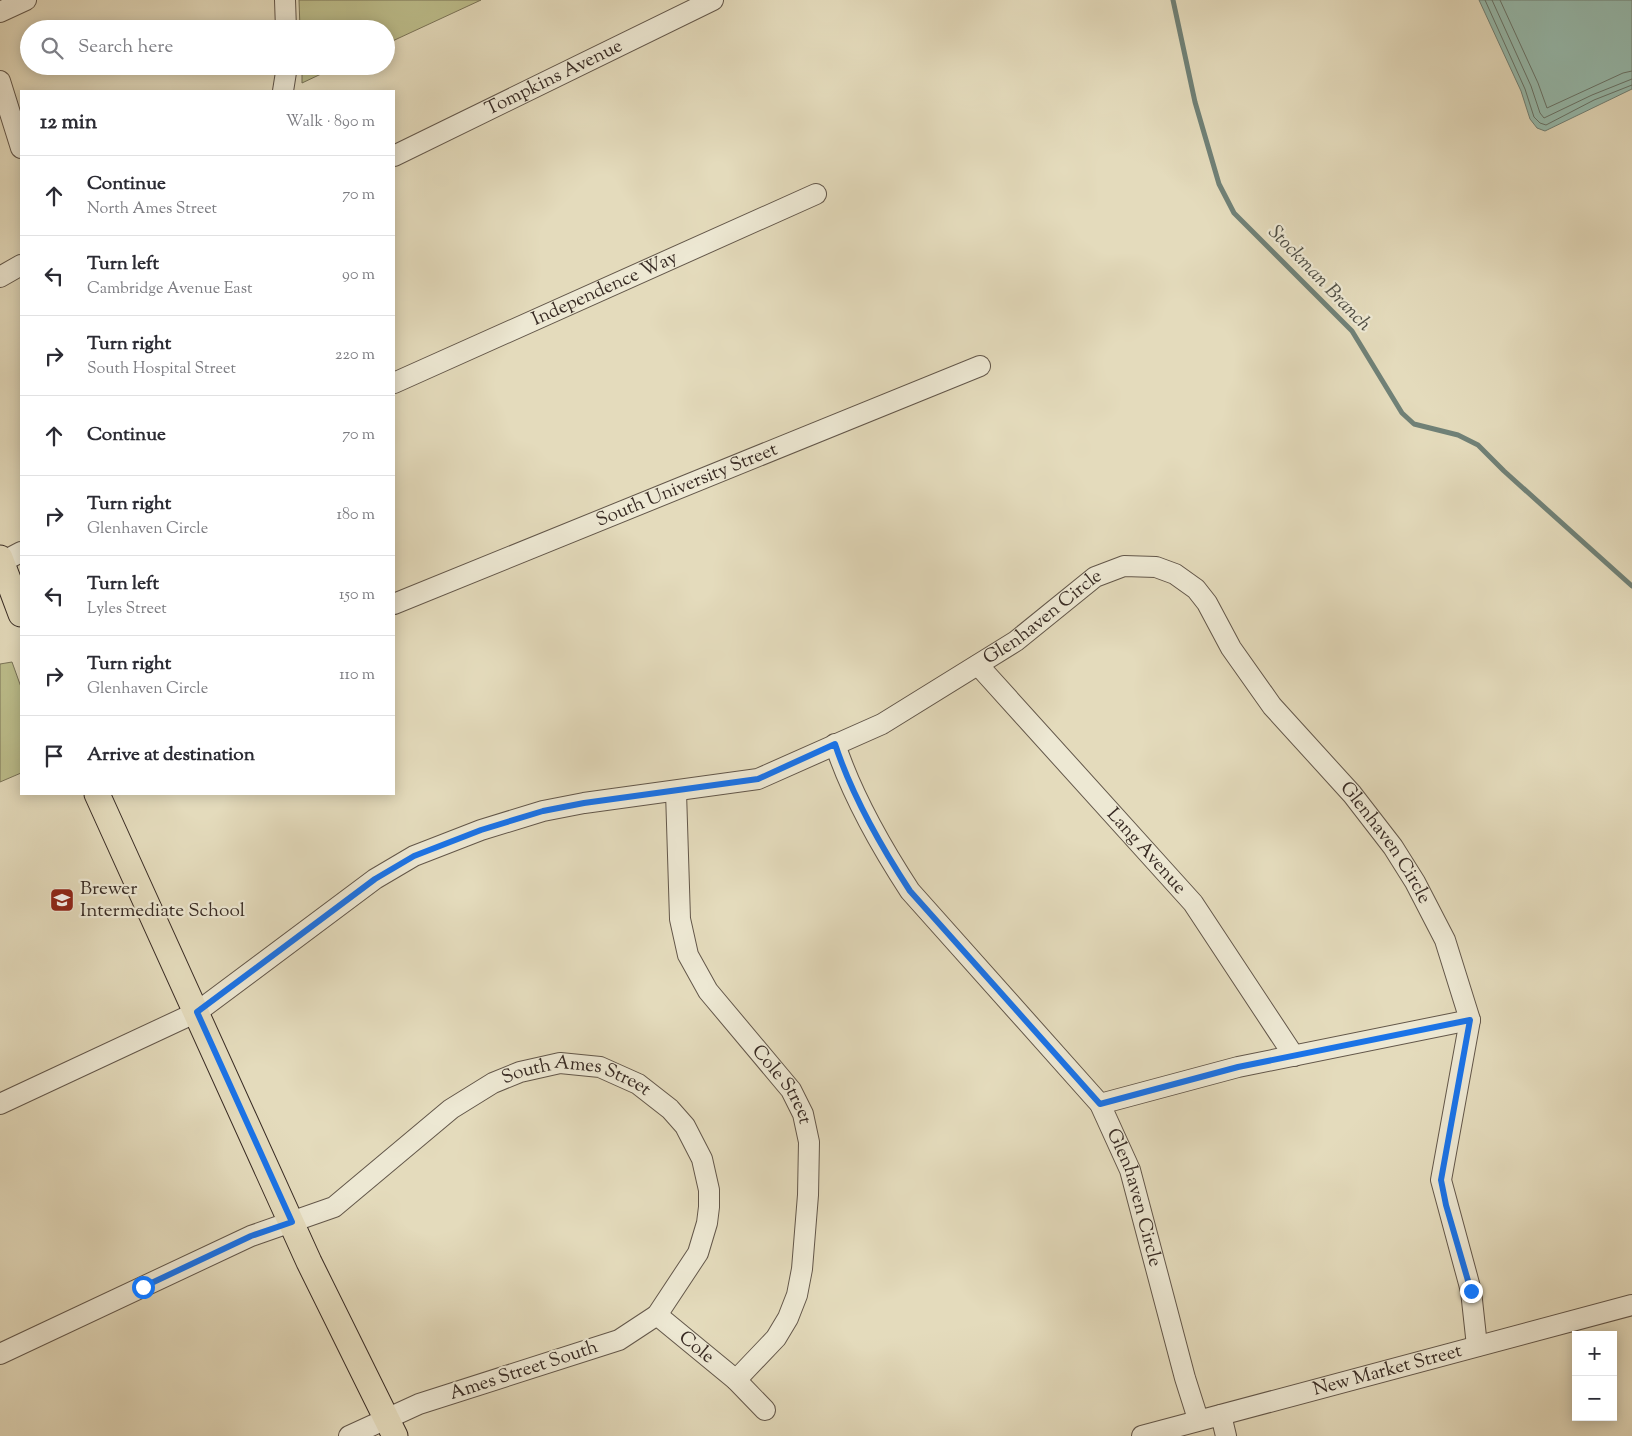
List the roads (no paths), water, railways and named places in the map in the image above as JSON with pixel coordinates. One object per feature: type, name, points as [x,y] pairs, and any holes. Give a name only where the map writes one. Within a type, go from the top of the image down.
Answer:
[{"type":"main road","points":[[8,557],[20,610]]},
{"type":"main road","points":[[97,795],[292,1222],[391,1427]]},
{"type":"street","points":[[0,12],[26,0]]},
{"type":"street","points":[[285,0],[286,20]]},
{"type":"street","name":"Tompkins Avenue","points":[[395,156],[713,0]]},
{"type":"street","points":[[282,90],[285,75]]},
{"type":"street","points":[[0,81],[20,145]]},
{"type":"street","name":"Independence Way","points":[[395,383],[816,194]]},
{"type":"street","points":[[0,277],[20,266]]},
{"type":"street","name":"South University Street","points":[[395,604],[980,366]]},
{"type":"street","name":"Glenhaven Circle","points":[[1198,1420],[1185,1378],[1130,1170],[1100,1104],[910,891],[846,779],[835,744],[882,724],[1016,641],[1083,586],[1104,572],[1136,565],[1156,567],[1175,574],[1189,584],[1207,602],[1231,648],[1272,706],[1352,794],[1402,861],[1445,940],[1470,1020],[1441,1180],[1446,1205],[1471,1291],[1477,1346]]},
{"type":"street","name":"Lang Avenue","points":[[978,665],[1193,903],[1294,1056]]},
{"type":"street","points":[[0,1104],[197,1012],[375,879],[414,856],[481,830],[543,811],[584,803],[676,792],[758,779],[835,744]]},
{"type":"street","name":"Cole Street","points":[[676,792],[680,919],[688,956],[708,991],[792,1090],[803,1114],[809,1142],[808,1195],[802,1269],[797,1295],[788,1318],[776,1338],[736,1380]]},
{"type":"street","points":[[1100,1104],[1154,1088],[1294,1056],[1470,1020]]},
{"type":"street","name":"South Ames Street","points":[[0,1354],[251,1236],[334,1208],[451,1110],[493,1083],[537,1066],[568,1064],[600,1067],[638,1084],[670,1109],[694,1141],[707,1175],[709,1207],[703,1240],[688,1271],[657,1315]]},
{"type":"street","name":"New Market Street","points":[[1142,1436],[1632,1305]]},
{"type":"street","name":"Cole","points":[[657,1315],[736,1380],[765,1410]]},
{"type":"street","name":"Ames Street South","points":[[349,1436],[391,1427],[419,1404],[619,1340],[657,1315]]},
{"type":"street","points":[[1221,1415],[1226,1436]]},
{"type":"water","points":[[1479,0],[1632,0],[1632,89],[1545,131],[1537,128],[1530,119],[1521,91]]},
{"type":"waterway","name":"Stockman Branch","points":[[1173,0],[1195,102],[1219,184],[1234,213],[1352,331],[1402,413],[1414,424],[1458,435],[1478,445],[1504,471],[1632,586]]},
{"type":"place","name":"Brewer Intermediate School","points":[[62,900]]}]
